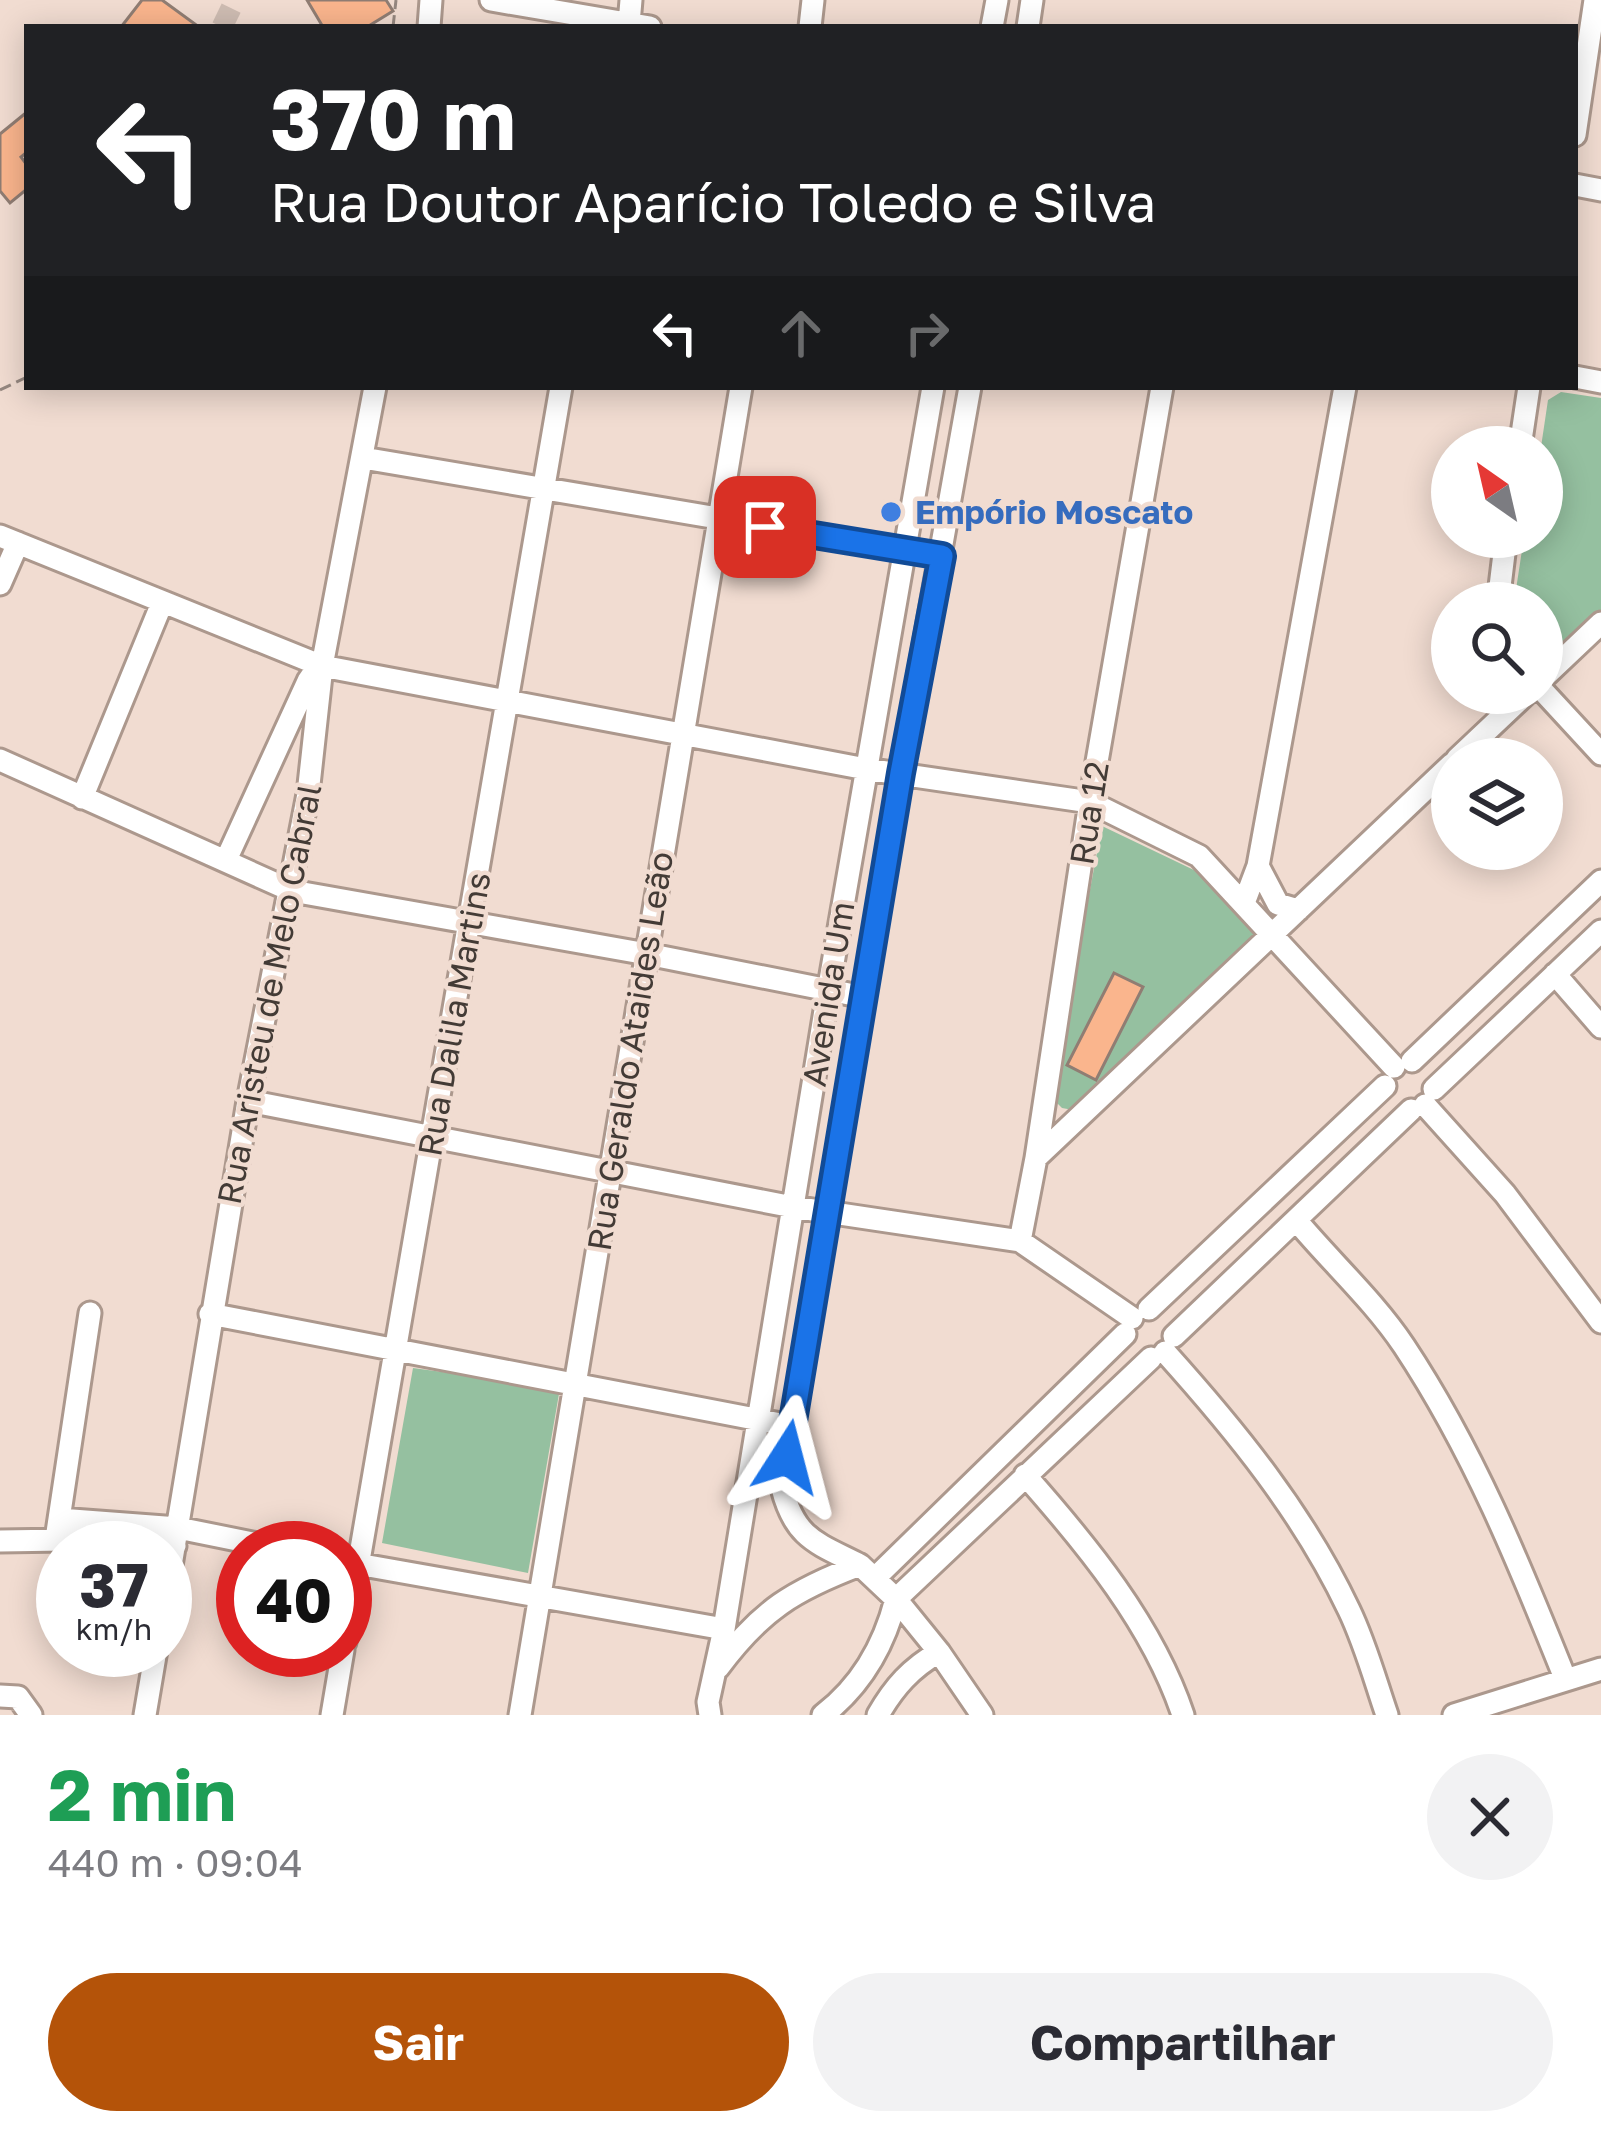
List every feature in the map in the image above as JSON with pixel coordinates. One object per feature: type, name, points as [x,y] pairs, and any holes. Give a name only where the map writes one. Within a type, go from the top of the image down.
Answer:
[{"type":"street","points":[[491,0],[629,24]]},
{"type":"street","points":[[1578,115],[1595,0]]},
{"type":"street","name":"Rua Aristeu de Melo Cabral","points":[[179,1521],[248,1101],[292,891],[321,665],[374,390]]},
{"type":"street","name":"Rua Dalila Martins","points":[[361,1521],[397,1348],[560,390]]},
{"type":"street","name":"Rua Geraldo Ataides Leão","points":[[520,1715],[741,390]]},
{"type":"street","name":"Avenida Um","points":[[708,1714],[932,390]]},
{"type":"street","name":"Avenida Um","points":[[868,1571],[809,1541],[788,1508],[782,1488],[970,390]]},
{"type":"street","name":"Rua 12","points":[[1020,1240],[1161,390]]},
{"type":"street","points":[[1244,903],[1258,866],[1344,390]]},
{"type":"street","points":[[1523,426],[1529,390]]},
{"type":"street","points":[[363,458],[942,556]]},
{"type":"street","points":[[0,584],[9,539],[321,665],[866,769],[1090,802],[1198,856],[1397,1071],[1394,1104],[1423,1101]]},
{"type":"street","points":[[82,798],[162,603]]},
{"type":"street","points":[[1563,659],[1601,622]]},
{"type":"street","points":[[226,860],[308,682],[321,665]]},
{"type":"street","points":[[1563,713],[1601,754]]},
{"type":"street","points":[[1479,738],[1505,714]]},
{"type":"street","points":[[0,760],[292,891],[864,997]]},
{"type":"street","points":[[1036,1158],[1431,784]]},
{"type":"street","points":[[1258,866],[1278,904],[1298,910]]},
{"type":"street","points":[[715,1673],[763,1614],[806,1586],[868,1571],[1601,881]]},
{"type":"street","points":[[823,1715],[872,1662],[896,1599],[1601,931]]},
{"type":"street","points":[[1555,974],[1601,1027]]},
{"type":"street","points":[[1397,1071],[1429,1069],[1423,1101]]},
{"type":"street","points":[[248,1101],[794,1207],[1020,1240],[1135,1321],[1168,1318],[1164,1349],[1291,1506],[1350,1611],[1387,1715]]},
{"type":"street","points":[[1423,1101],[1505,1194],[1601,1322]]},
{"type":"street","points":[[1296,1220],[1401,1342],[1454,1427],[1502,1521],[1565,1678]]},
{"type":"street","points":[[59,1521],[90,1313]]},
{"type":"street","points":[[210,1314],[791,1426]]},
{"type":"street","points":[[1135,1321],[1134,1352],[1164,1349]]},
{"type":"street","points":[[1025,1475],[1073,1530],[1128,1607],[1174,1689],[1183,1715]]},
{"type":"street","points":[[0,1541],[36,1534]]},
{"type":"street","points":[[372,1567],[724,1629]]},
{"type":"street","points":[[868,1571],[939,1652],[982,1715]]},
{"type":"street","points":[[878,1715],[916,1666],[939,1652]]},
{"type":"street","points":[[1454,1715],[1601,1669]]},
{"type":"street","points":[[145,1715],[152,1677]]},
{"type":"street","name":"Rua Dalila Martins","points":[[332,1715],[339,1677]]},
{"type":"street","points":[[0,1696],[18,1697],[30,1712]]},
{"type":"green space","points":[[1561,392],[1601,398],[1601,610],[1563,645],[1563,582],[1517,582],[1521,558],[1563,558],[1563,426],[1544,426],[1548,400]]},
{"type":"green space","points":[[1102,826],[1196,871],[1261,935],[1073,1110],[1054,1100],[1056,1070]]},
{"type":"green space","points":[[413,1368],[560,1388],[528,1573],[382,1543]]},
{"type":"building","points":[[142,0],[162,0],[195,24],[123,24]]},
{"type":"building","points":[[307,0],[386,0],[393,11],[372,24],[321,24]]},
{"type":"building","points":[[24,114],[24,191],[10,203],[0,191],[0,134]]},
{"type":"building","points":[[1114,973],[1143,987],[1096,1080],[1067,1065]]},
{"type":"tunnel","points":[[223,24],[235,0]]},
{"type":"place","name":"Empório Moscato","points":[[891,512]]},
{"type":"route","points":[[765,527],[942,556],[901,773],[787,1457]]}]
